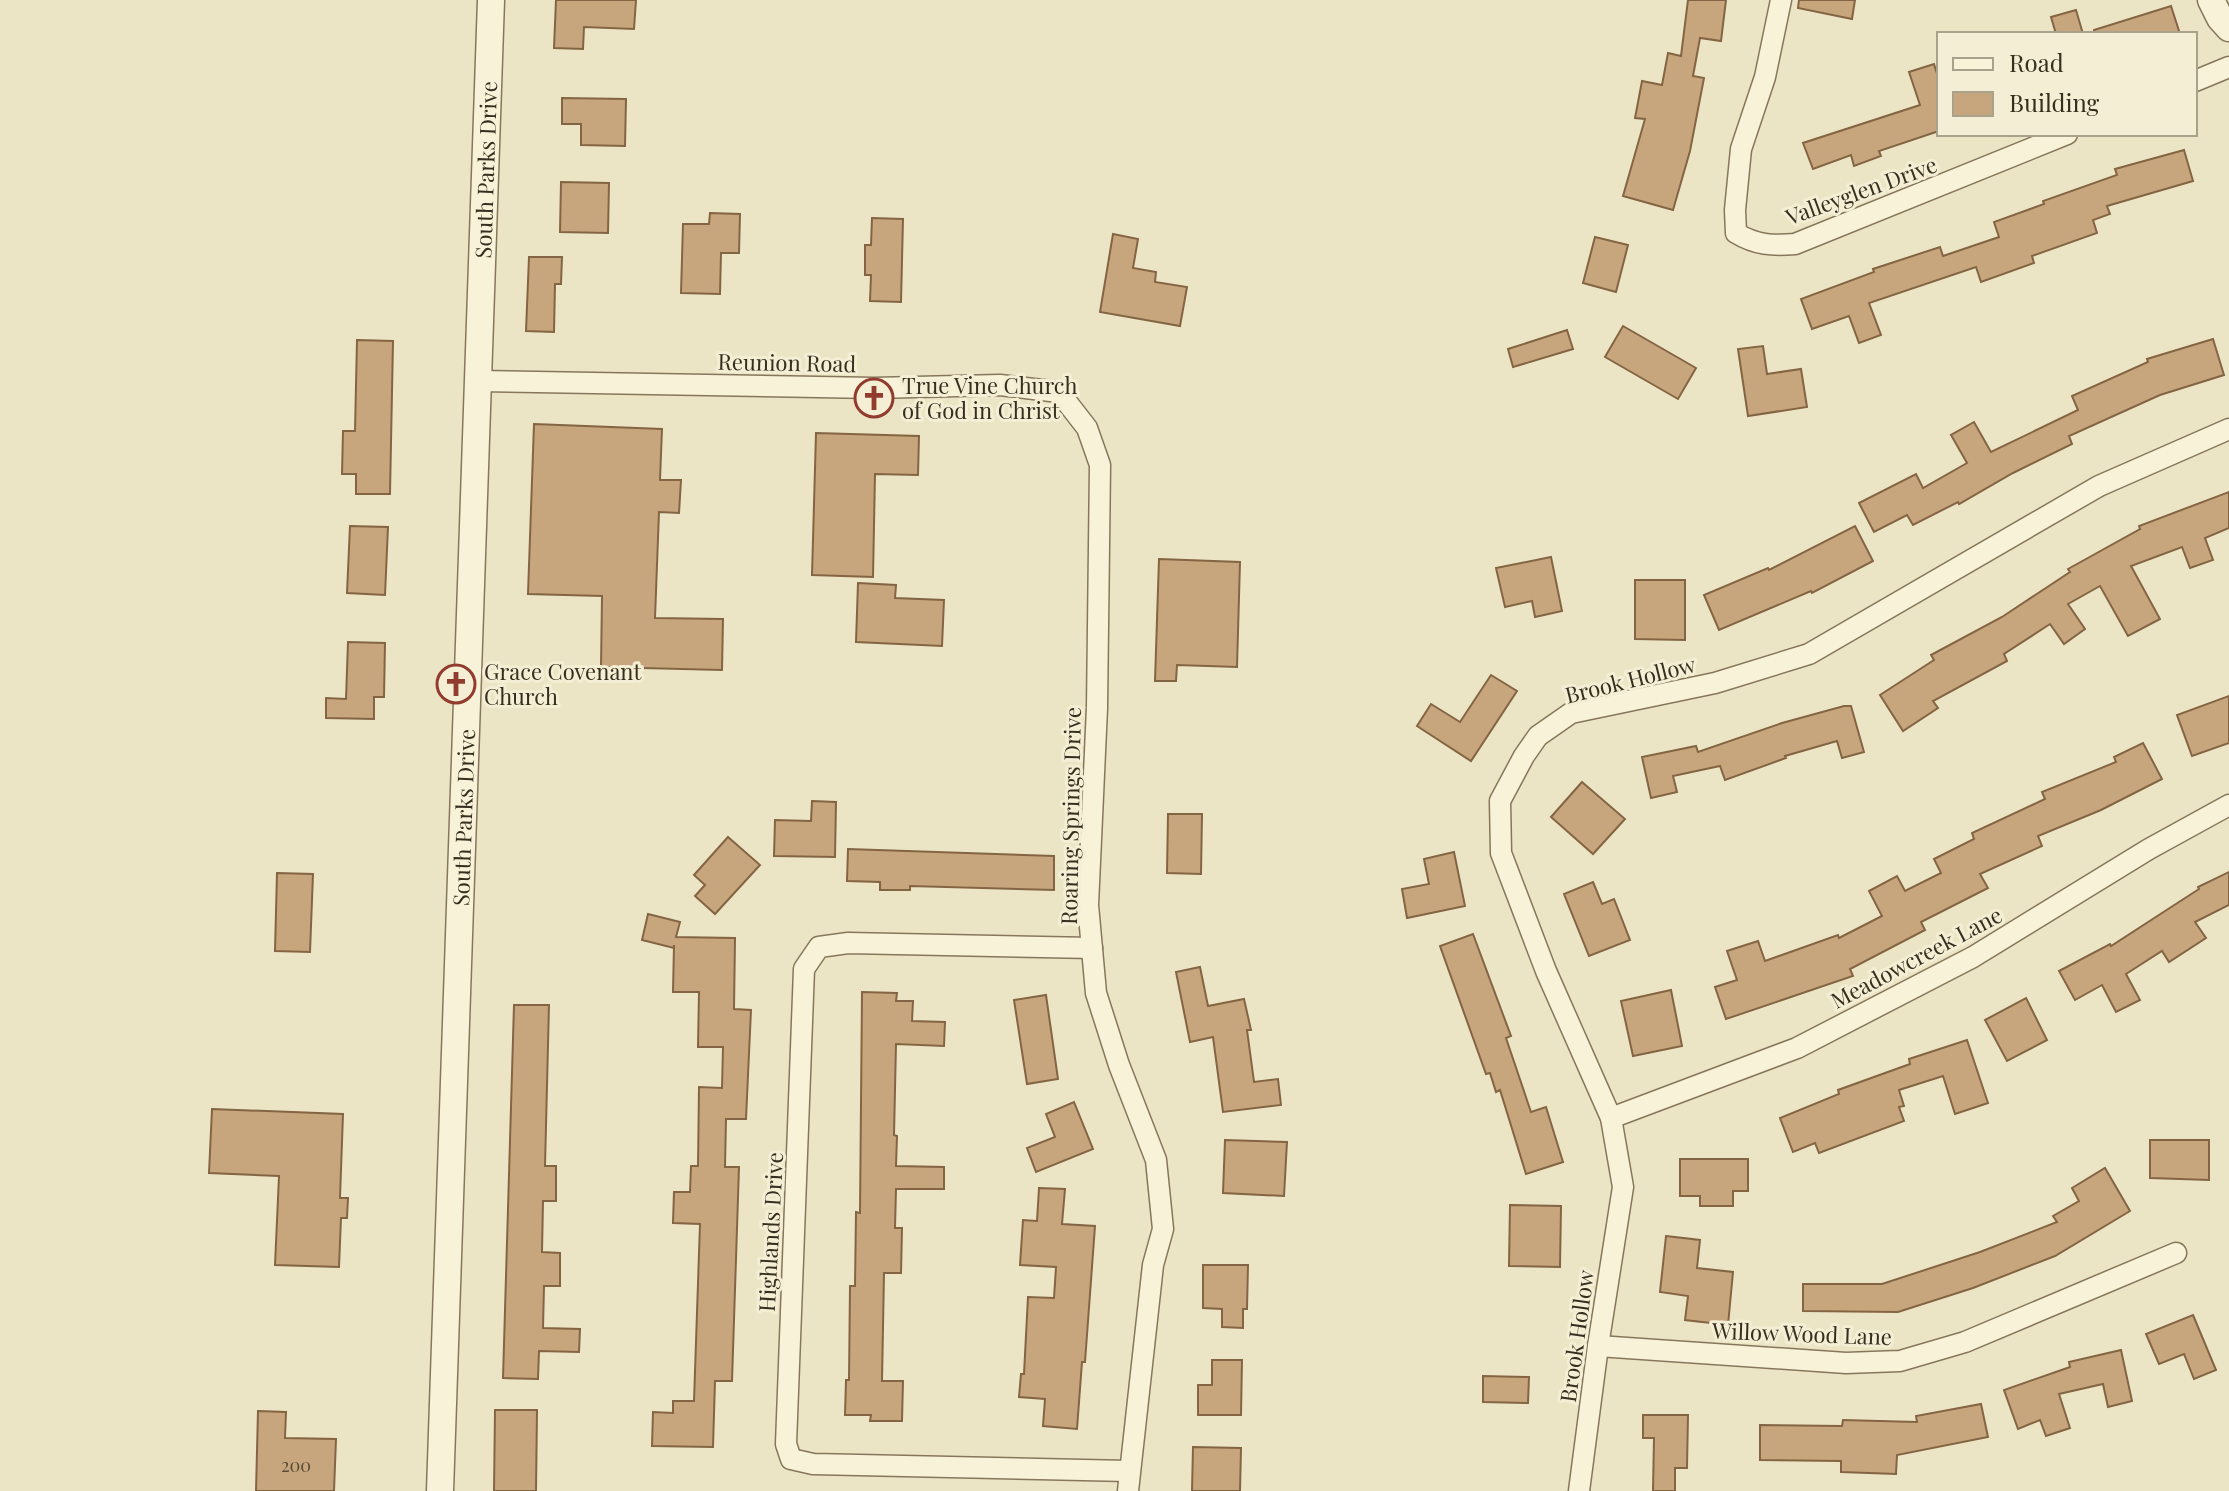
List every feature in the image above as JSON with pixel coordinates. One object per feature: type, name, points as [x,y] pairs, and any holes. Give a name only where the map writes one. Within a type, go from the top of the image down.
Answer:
[{"type":"street","name":"South Parks Drive","points":[[440,1491],[491,0]]},
{"type":"street","name":"Valleyglen Drive","points":[[1781,0],[1765,77],[1741,149],[1736,233],[1751,242],[1771,246],[1795,244],[2062,136]]},
{"type":"street","points":[[2211,0],[2229,28]]},
{"type":"street","points":[[2197,80],[2229,67]]},
{"type":"street","name":"Reunion Road","points":[[478,381],[874,388],[1000,385],[1059,392],[1087,428],[1100,465]]},
{"type":"street","name":"Brook Hollow","points":[[1579,1491],[1623,1187],[1611,1118],[1546,971],[1501,853],[1500,801],[1524,756],[1538,736],[1571,713],[1715,683],[1809,654],[2099,486],[2229,429]]},
{"type":"street","name":"Roaring Springs Drive","points":[[1100,465],[1097,708],[1088,905],[1096,993],[1119,1065],[1156,1160],[1163,1229],[1153,1265],[1128,1481]]},
{"type":"street","name":"Meadowcreek Lane","points":[[1611,1118],[1811,1041],[1973,957],[2149,849],[2229,805]]},
{"type":"street","name":"Highlands Drive","points":[[1092,948],[848,943],[819,947],[804,969],[786,1444],[791,1459],[813,1464],[1128,1481]]},
{"type":"street","name":"Willow Wood Lane","points":[[1598,1346],[1846,1363],[1900,1361],[1965,1342],[2176,1253]]},
{"type":"building","points":[[556,0],[636,0],[634,29],[584,27],[583,49],[554,48]]},
{"type":"building","points":[[1688,0],[1726,0],[1721,41],[1700,38],[1693,76],[1704,78],[1690,151],[1673,210],[1623,196],[1645,119],[1635,118],[1642,81],[1662,85],[1668,53],[1681,56]]},
{"type":"building","points":[[1799,0],[1855,0],[1852,19],[1798,8]]},
{"type":"building","points":[[2171,6],[2179,32],[2094,32]]},
{"type":"building","points":[[2076,10],[2082,32],[2055,32],[2051,17]]},
{"type":"building","points":[[1934,64],[1937,74],[1937,132],[1879,151],[1881,156],[1854,166],[1851,155],[1813,169],[1803,143],[1920,105],[1909,72]]},
{"type":"building","points":[[562,98],[626,99],[625,146],[581,145],[581,124],[562,124]]},
{"type":"building","points":[[2184,150],[2193,181],[2107,206],[2110,214],[2093,220],[2097,233],[2032,256],[2034,263],[1981,282],[1976,267],[1869,303],[1881,335],[1859,343],[1849,316],[1812,329],[1801,299],[1874,272],[1873,269],[1940,247],[1943,256],[1999,237],[1994,222],[2117,175],[2115,169]]},
{"type":"building","points":[[561,182],[609,183],[608,233],[560,232]]},
{"type":"building","points":[[710,213],[740,214],[739,253],[721,253],[720,294],[681,293],[683,224],[709,224]]},
{"type":"building","points":[[872,218],[903,219],[901,302],[870,301],[871,275],[865,275],[865,245],[871,245]]},
{"type":"building","points":[[1113,234],[1138,239],[1133,268],[1156,272],[1155,282],[1187,287],[1180,326],[1100,312]]},
{"type":"building","points":[[1595,237],[1628,245],[1616,292],[1583,283]]},
{"type":"building","points":[[529,257],[562,257],[561,284],[555,284],[554,332],[526,331]]},
{"type":"building","points":[[1623,326],[1696,368],[1678,399],[1605,357]]},
{"type":"building","points":[[1567,330],[1573,349],[1513,367],[1508,349]]},
{"type":"building","points":[[2213,339],[2224,375],[2160,395],[2069,436],[2072,444],[1959,504],[1913,525],[1907,515],[1874,532],[1859,503],[1916,474],[1923,488],[1967,463],[1951,435],[1974,422],[1991,452],[2078,410],[2072,396],[2148,362],[2147,359]]},
{"type":"building","points":[[357,340],[393,341],[390,494],[356,494],[356,474],[342,474],[343,431],[355,431]]},
{"type":"building","points":[[1763,346],[1767,374],[1801,369],[1807,407],[1748,416],[1738,349]]},
{"type":"building","points":[[534,424],[662,429],[660,480],[681,480],[679,513],[659,512],[655,618],[723,619],[722,670],[601,667],[602,596],[528,594]]},
{"type":"building","points":[[816,433],[919,436],[918,475],[875,474],[873,577],[812,575]]},
{"type":"building","points":[[2229,492],[2229,528],[2205,538],[2213,560],[2190,568],[2182,547],[2131,566],[2160,619],[2128,636],[2100,586],[2068,604],[2085,629],[2064,644],[2050,624],[2004,654],[2007,661],[1933,701],[1938,708],[1903,731],[1880,695],[1934,660],[1931,655],[2002,617],[2070,572],[2068,569],[2140,529],[2139,526]]},
{"type":"building","points":[[350,526],[388,527],[385,595],[347,593]]},
{"type":"building","points":[[1855,526],[1873,561],[1812,593],[1719,630],[1704,595],[1769,570]]},
{"type":"building","points":[[1551,557],[1562,611],[1535,617],[1532,601],[1505,607],[1496,568]]},
{"type":"building","points":[[1159,559],[1240,562],[1237,667],[1177,665],[1176,681],[1155,681]]},
{"type":"building","points":[[1635,580],[1685,580],[1685,640],[1635,639]]},
{"type":"building","points":[[858,583],[896,585],[895,598],[944,600],[942,646],[856,642]]},
{"type":"building","points":[[348,642],[385,643],[384,697],[374,697],[374,719],[326,718],[326,698],[346,699]]},
{"type":"building","points":[[1491,675],[1517,691],[1471,761],[1417,726],[1431,704],[1460,722]]},
{"type":"building","points":[[2229,696],[2229,743],[2192,756],[2177,715]]},
{"type":"building","points":[[1851,706],[1864,752],[1842,758],[1837,741],[1785,756],[1725,780],[1720,766],[1673,776],[1677,792],[1651,798],[1642,757],[1696,746],[1698,752],[1782,723]]},
{"type":"building","points":[[2143,743],[2162,779],[2101,810],[2038,836],[2042,846],[1980,874],[1988,888],[1921,922],[1925,930],[1850,969],[1853,976],[1726,1019],[1715,987],[1737,980],[1727,951],[1758,941],[1765,961],[1838,935],[1839,938],[1882,916],[1869,891],[1897,876],[1905,891],[1941,873],[1934,859],[1974,839],[1972,833],[2045,799],[2042,792],[2116,762],[2114,757]]},
{"type":"building","points":[[1582,782],[1625,819],[1593,854],[1551,817]]},
{"type":"building","points":[[812,801],[836,802],[835,857],[774,856],[775,820],[811,821]]},
{"type":"building","points":[[1168,814],[1202,814],[1201,874],[1167,873]]},
{"type":"building","points":[[728,837],[760,865],[715,914],[695,896],[705,885],[694,875]]},
{"type":"building","points":[[848,849],[1054,856],[1054,890],[910,886],[910,890],[880,890],[880,882],[847,881]]},
{"type":"building","points":[[1454,852],[1465,906],[1407,918],[1402,889],[1429,884],[1424,859]]},
{"type":"building","points":[[2229,872],[2229,905],[2195,922],[2206,938],[2169,962],[2162,951],[2126,974],[2140,1000],[2116,1012],[2102,985],[2075,1000],[2059,971],[2111,946],[2198,887]]},
{"type":"building","points":[[277,873],[313,874],[310,952],[275,951]]},
{"type":"building","points":[[1593,882],[1602,904],[1614,899],[1630,940],[1589,956],[1564,894]]},
{"type":"building","points":[[648,914],[680,922],[676,937],[735,938],[734,1009],[751,1010],[746,1119],[726,1119],[725,1167],[739,1167],[732,1381],[715,1381],[713,1447],[652,1446],[653,1412],[673,1413],[673,1401],[694,1401],[700,1224],[673,1223],[674,1192],[690,1192],[691,1166],[698,1166],[699,1087],[722,1088],[723,1047],[698,1047],[699,992],[673,992],[674,948],[642,940]]},
{"type":"building","points":[[1473,934],[1511,1036],[1506,1038],[1531,1112],[1546,1107],[1563,1162],[1526,1174],[1500,1090],[1496,1092],[1490,1073],[1486,1074],[1440,946]]},
{"type":"building","points":[[1200,967],[1208,1006],[1244,999],[1251,1030],[1247,1030],[1254,1082],[1278,1079],[1281,1105],[1223,1112],[1213,1037],[1190,1042],[1176,972]]},
{"type":"building","points":[[1671,990],[1682,1046],[1633,1056],[1621,1001]]},
{"type":"building","points":[[862,992],[897,993],[896,1001],[913,1001],[912,1021],[945,1022],[944,1046],[896,1044],[896,1166],[944,1167],[944,1189],[896,1189],[895,1228],[902,1228],[901,1273],[884,1273],[882,1381],[903,1381],[902,1421],[870,1421],[871,1415],[845,1415],[846,1380],[849,1380],[850,1286],[855,1286],[856,1212],[860,1213]]},
{"type":"building","points":[[1046,995],[1058,1079],[1027,1084],[1014,1000]]},
{"type":"building","points":[[2026,998],[2047,1040],[2007,1061],[1985,1020]]},
{"type":"building","points":[[514,1005],[549,1005],[545,1166],[556,1166],[556,1201],[543,1201],[542,1252],[560,1253],[560,1286],[544,1286],[543,1328],[580,1329],[579,1352],[539,1351],[538,1379],[503,1378]]},
{"type":"building","points":[[1967,1040],[1988,1103],[1955,1114],[1943,1076],[1899,1090],[1904,1106],[1899,1107],[1904,1121],[1819,1153],[1815,1143],[1793,1152],[1780,1118],[1839,1094],[1838,1090],[1910,1064],[1909,1059]]},
{"type":"building","points":[[1074,1102],[1093,1149],[1036,1172],[1027,1148],[1055,1137],[1046,1114]]},
{"type":"building","points":[[212,1109],[343,1114],[340,1198],[348,1198],[347,1218],[341,1218],[339,1267],[275,1265],[279,1176],[209,1173]]},
{"type":"building","points":[[1225,1140],[1287,1142],[1284,1196],[1223,1193]]},
{"type":"building","points":[[2150,1140],[2209,1140],[2209,1180],[2150,1178]]},
{"type":"building","points":[[1680,1159],[1748,1159],[1748,1191],[1733,1191],[1733,1206],[1700,1206],[1700,1196],[1680,1196]]},
{"type":"building","points":[[2105,1168],[2130,1211],[2055,1256],[1973,1288],[1898,1312],[1803,1311],[1803,1284],[1882,1284],[1980,1252],[2057,1222],[2053,1216],[2079,1201],[2072,1188]]},
{"type":"building","points":[[1039,1188],[1065,1189],[1062,1224],[1095,1226],[1077,1429],[1043,1426],[1045,1399],[1019,1397],[1021,1374],[1024,1374],[1028,1297],[1054,1298],[1056,1267],[1020,1265],[1023,1220],[1037,1221]]},
{"type":"building","points":[[1510,1205],[1561,1206],[1560,1267],[1509,1266]]},
{"type":"building","points":[[1666,1236],[1700,1240],[1697,1268],[1733,1272],[1728,1325],[1685,1320],[1688,1296],[1660,1292]]},
{"type":"building","points":[[1203,1265],[1248,1265],[1247,1309],[1243,1309],[1243,1328],[1222,1327],[1222,1309],[1203,1308]]},
{"type":"building","points":[[2193,1315],[2216,1370],[2194,1379],[2184,1354],[2159,1364],[2146,1334]]},
{"type":"building","points":[[2121,1350],[2132,1401],[2108,1407],[2103,1384],[2059,1394],[2070,1428],[2046,1436],[2040,1420],[2018,1429],[2004,1390],[2070,1367],[2069,1362]]},
{"type":"building","points":[[1212,1360],[1242,1360],[1241,1415],[1198,1415],[1198,1385],[1212,1385]]},
{"type":"building","points":[[1483,1376],[1529,1377],[1528,1403],[1483,1402]]},
{"type":"building","points":[[1981,1404],[1988,1437],[1897,1455],[1896,1474],[1841,1472],[1841,1461],[1760,1460],[1760,1425],[1842,1426],[1843,1420],[1917,1422],[1916,1416]]},
{"type":"building","points":[[495,1410],[537,1410],[536,1491],[494,1491]]},
{"type":"building","points":[[258,1411],[286,1412],[285,1438],[336,1439],[334,1491],[256,1491]]},
{"type":"building","points":[[1643,1415],[1688,1415],[1687,1468],[1675,1468],[1675,1491],[1653,1491],[1654,1438],[1643,1438]]},
{"type":"building","points":[[1193,1447],[1241,1448],[1240,1491],[1192,1491]]},
{"type":"place","name":"True Vine Church of God in Christ","points":[[874,398]]},
{"type":"place","name":"Grace Covenant Church","points":[[456,684]]}]
